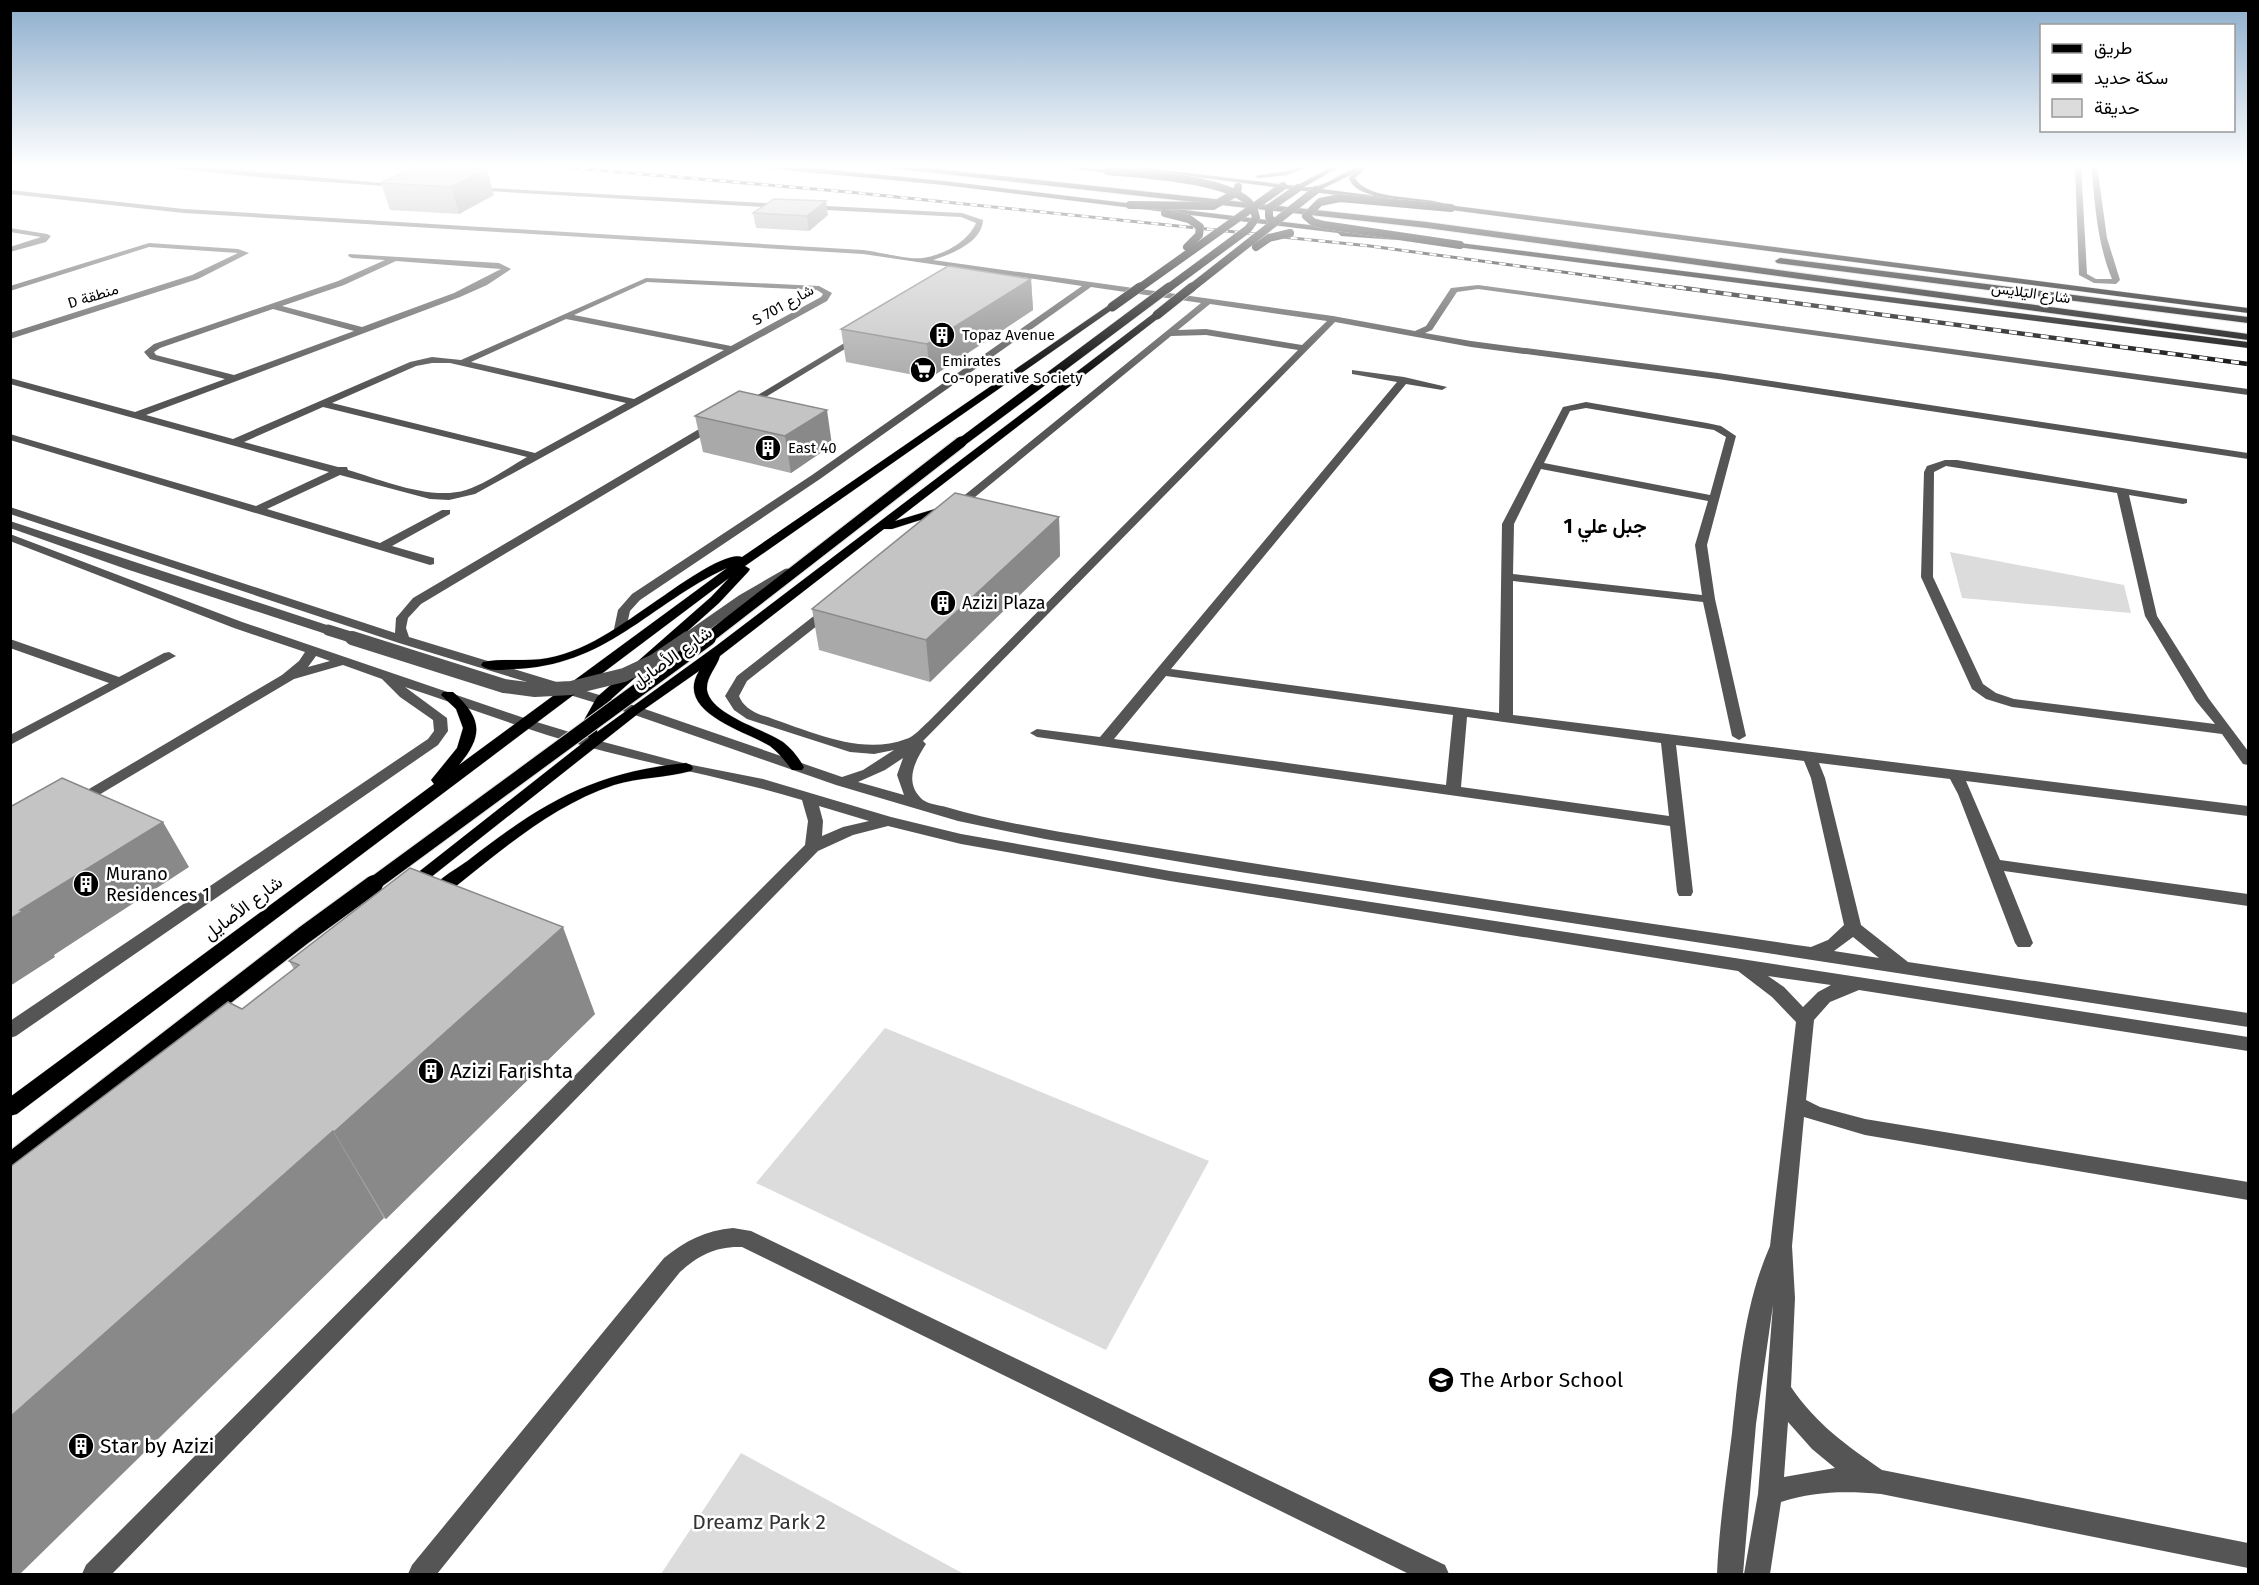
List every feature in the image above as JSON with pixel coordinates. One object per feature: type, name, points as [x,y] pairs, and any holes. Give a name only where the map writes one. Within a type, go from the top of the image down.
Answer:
[{"type":"highway","name":"شارع اليلايس","points":[[1529,239],[2248,337]]},
{"type":"highway","name":"شارع اليلايس","points":[[1623,239],[2248,320]]},
{"type":"main road","points":[[1186,256],[1189,244],[1194,239]]},
{"type":"main road","name":"شارع الأصايل","points":[[13,1106],[568,690],[759,550],[1209,239]]},
{"type":"main road","points":[[10,1162],[304,935],[671,667],[1099,337],[1236,239]]},
{"type":"main road","name":"شارع الأصايل","points":[[395,896],[634,710],[721,649],[1254,239]]},
{"type":"main road","points":[[1222,264],[1243,256],[1268,239]]},
{"type":"main road","points":[[1407,239],[2248,345]]},
{"type":"main road","points":[[1419,239],[1460,245]]},
{"type":"main road","points":[[1691,239],[2248,311]]},
{"type":"main road","points":[[877,530],[966,500]]},
{"type":"main road","points":[[488,665],[524,665],[562,658],[585,650],[694,580],[759,550]]},
{"type":"main road","points":[[591,743],[589,728],[591,720],[602,700],[715,600],[759,550]]},
{"type":"main road","points":[[721,649],[706,667],[700,681],[701,696],[723,718],[780,747],[789,754],[797,767]]},
{"type":"main road","points":[[419,802],[461,753],[471,731],[467,713],[448,695]]},
{"type":"main road","points":[[423,903],[531,822],[587,789],[656,771],[686,768]]},
{"type":"street","points":[[10,250],[39,239]]},
{"type":"street","points":[[661,239],[849,250],[1333,320],[1471,344],[1741,379],[2248,456]]},
{"type":"street","points":[[919,260],[940,255],[966,239]]},
{"type":"street","points":[[2081,239],[2083,275],[2094,281],[2113,282],[2116,280],[2107,259],[2103,239]]},
{"type":"street","name":"D منطقة","points":[[10,289],[149,245],[245,253],[195,277],[10,336]]},
{"type":"street","points":[[10,381],[141,413],[471,289],[507,269],[499,265],[352,256]]},
{"type":"street","points":[[234,378],[153,357],[149,352],[157,346],[341,283],[395,259]]},
{"type":"street","points":[[966,274],[976,268]]},
{"type":"street","name":"S 701 شارع","points":[[240,439],[340,471],[438,498],[460,496],[732,349],[824,298],[828,293],[819,288],[651,279],[639,281],[461,363]]},
{"type":"street","points":[[620,629],[624,610],[636,597],[826,470],[1047,307],[1088,285]]},
{"type":"street","points":[[1416,334],[1429,328],[1454,290],[1478,286],[2248,392]]},
{"type":"street","points":[[928,530],[1207,302]]},
{"type":"street","points":[[272,306],[362,330]]},
{"type":"street","points":[[565,316],[732,349]]},
{"type":"street","points":[[1183,320],[1190,326],[1206,332]]},
{"type":"street","points":[[842,782],[864,776],[883,767],[933,725],[1333,320]]},
{"type":"street","points":[[10,328],[23,332]]},
{"type":"street","points":[[404,640],[399,632],[399,623],[404,613],[417,602],[872,330]]},
{"type":"street","points":[[1167,333],[1206,332],[1305,348]]},
{"type":"street","points":[[240,439],[413,364],[442,360],[634,402]]},
{"type":"street","points":[[1355,372],[1442,387]]},
{"type":"street","points":[[10,376],[141,413],[435,488],[473,490]]},
{"type":"street","points":[[1105,741],[1404,380]]},
{"type":"street","points":[[10,395],[33,387]]},
{"type":"street","points":[[323,404],[537,456]]},
{"type":"street","points":[[1506,718],[1509,519],[1566,409],[1595,406],[1707,426],[1725,432],[1731,440],[1701,545],[1709,599],[1739,736]]},
{"type":"street","points":[[10,437],[430,561]]},
{"type":"street","points":[[2183,501],[1957,463],[1936,464],[1929,472],[1928,582],[1977,686],[1991,696],[2012,703],[2227,730]]},
{"type":"street","points":[[1538,465],[1713,499]]},
{"type":"street","points":[[256,510],[351,466]]},
{"type":"street","points":[[2122,490],[2148,609],[2203,701],[2227,730],[2248,761]]},
{"type":"street","points":[[10,510],[404,640],[634,710],[842,782],[919,805],[1045,834],[1240,867],[2248,1020]]},
{"type":"street","points":[[381,547],[447,512]]},
{"type":"street","points":[[10,524],[130,566],[504,686],[535,690],[571,688],[607,680],[647,665],[742,600],[799,568]]},
{"type":"street","points":[[10,537],[229,621],[525,723],[686,768],[763,783],[888,821],[961,839],[1170,876],[2248,1044]]},
{"type":"street","points":[[1509,577],[1709,599]]},
{"type":"street","points":[[835,605],[742,679],[732,696],[737,707],[750,715],[850,748],[874,750],[910,743]]},
{"type":"street","points":[[10,643],[120,682]]},
{"type":"street","points":[[60,812],[287,678],[304,664],[313,650]]},
{"type":"street","points":[[10,741],[169,656]]},
{"type":"street","points":[[287,678],[345,661]]},
{"type":"street","points":[[1162,672],[1668,740],[2248,811]]},
{"type":"street","points":[[10,1031],[433,742],[441,732],[440,718],[405,694],[385,674]]},
{"type":"street","points":[[1453,790],[1460,712]]},
{"type":"street","points":[[919,805],[907,791],[904,769],[933,725]]},
{"type":"street","points":[[1036,733],[1676,822]]},
{"type":"street","points":[[1668,740],[1685,892]]},
{"type":"street","points":[[1809,756],[1818,778],[1853,927],[1881,952],[1907,968]]},
{"type":"street","points":[[1955,774],[1966,794],[2024,943]]},
{"type":"street","points":[[807,796],[813,805],[817,825],[812,847]]},
{"type":"street","points":[[95,1575],[812,847],[849,831],[888,821]]},
{"type":"street","points":[[1992,864],[2248,900]]},
{"type":"street","points":[[1812,954],[1834,944],[1853,927]]},
{"type":"street","points":[[1739,965],[1778,992],[1805,1020]]},
{"type":"street","points":[[1757,1575],[1770,1494],[1779,1390],[1784,1298],[1781,1246],[1805,1020],[1819,999],[1830,993],[1858,985]]},
{"type":"street","points":[[1795,1103],[1815,1113],[1865,1127],[2248,1191]]},
{"type":"street","points":[[421,1575],[672,1265],[688,1251],[706,1241],[725,1236],[744,1238],[1436,1575]]},
{"type":"street","points":[[1730,1575],[1738,1468],[1758,1325],[1765,1286],[1781,1246]]},
{"type":"street","points":[[1779,1390],[1797,1418],[1821,1443],[1849,1465],[1881,1482]]},
{"type":"street","points":[[1770,1494],[1795,1484],[1822,1479],[1881,1482],[2248,1556]]},
{"type":"green space","points":[[1950,552],[2124,585],[2131,613],[1962,598]]},
{"type":"green space","points":[[885,1028],[1209,1161],[1106,1350],[756,1183]]},
{"type":"green space","name":"Dreamz Park 2","points":[[741,1453],[964,1574],[661,1574]]},
{"type":"building","points":[[948,266],[1031,279],[927,344],[841,329]]},
{"type":"building","points":[[739,391],[827,410],[785,436],[695,416]]},
{"type":"building","points":[[955,493],[1059,517],[926,640],[812,609]]},
{"type":"building","points":[[62,778],[163,822],[20,910],[23,911],[10,919],[10,807]]},
{"type":"building","points":[[410,868],[563,927],[10,1417],[10,1167],[228,1002],[242,1009],[299,965],[289,961]]},
{"type":"railway","points":[[1302,239],[1688,289]]},
{"type":"railway","points":[[1676,287],[2248,364]]},
{"type":"place","name":"Topaz Avenue","points":[[942,335]]},
{"type":"place","name":"Emirates Co-operative Society","points":[[923,370]]},
{"type":"place","name":"East 40","points":[[768,448]]},
{"type":"place","name":"Azizi Plaza","points":[[943,603]]},
{"type":"place","name":"Murano Residences 1","points":[[86,884]]},
{"type":"place","name":"Azizi Farishta","points":[[431,1071]]},
{"type":"place","name":"The Arbor School","points":[[1441,1380]]},
{"type":"place","name":"Star by Azizi","points":[[81,1446]]},
{"type":"district","name":"جبل علي 1","points":[[1605,526]]}]
